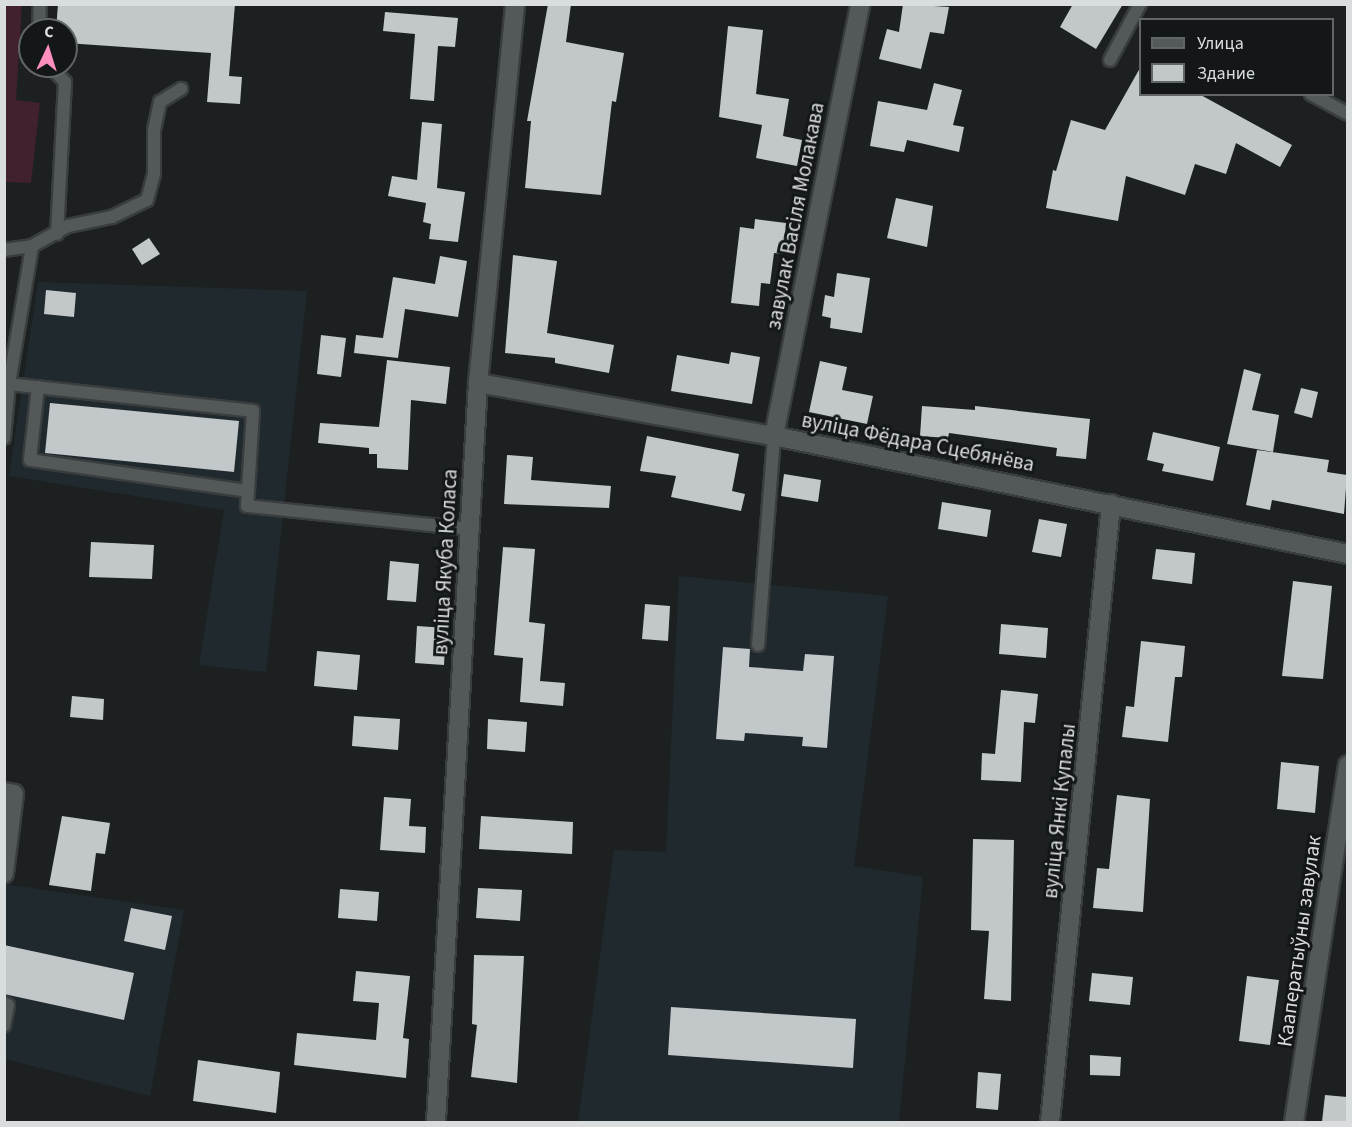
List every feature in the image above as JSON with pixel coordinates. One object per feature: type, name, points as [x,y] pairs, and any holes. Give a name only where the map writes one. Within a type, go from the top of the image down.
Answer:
[{"type":"street","name":"вуліца Якуба Коласа","points":[[436,1122],[478,383],[515,4]]},
{"type":"street","name":"завулак Васіля Молакава","points":[[774,436],[860,4]]},
{"type":"street","name":"вуліца Фёдара Сцебянёва","points":[[478,383],[774,436],[1347,554]]},
{"type":"street","name":"вуліца Янкі Купалы","points":[[1050,1122],[1112,504]]},
{"type":"street","name":"Кааператыўны завулак","points":[[1294,1122],[1347,765]]},
{"type":"street","points":[[4,792],[14,794],[4,873]]},
{"type":"lane","points":[[1110,60],[1140,4]]},
{"type":"lane","points":[[57,234],[65,82],[61,78]]},
{"type":"lane","points":[[4,250],[32,246],[68,226],[112,217],[147,200],[154,173],[154,130],[160,102],[182,89]]},
{"type":"lane","points":[[1315,96],[1347,114]]},
{"type":"lane","points":[[4,438],[9,384],[32,246]]},
{"type":"lane","points":[[9,384],[253,411],[247,506],[469,529]]},
{"type":"lane","points":[[39,387],[30,460],[248,491]]},
{"type":"lane","points":[[758,645],[774,436]]},
{"type":"lane","points":[[4,1003],[8,1005],[4,1026]]},
{"type":"shaded area","points":[[5,4],[22,5],[21,18],[18,18],[16,100],[40,103],[31,183],[5,182]]},
{"type":"shaded area","points":[[38,282],[307,291],[266,672],[199,665],[224,510],[9,476]]},
{"type":"shaded area","points":[[679,576],[888,596],[854,866],[923,877],[899,1122],[578,1122],[614,850],[666,852]]},
{"type":"shaded area","points":[[4,884],[184,910],[150,1096],[5,1059]]},
{"type":"building","points":[[58,4],[235,4],[229,76],[242,77],[240,104],[207,102],[211,53],[78,44],[78,18],[57,18]]},
{"type":"building","points":[[548,4],[571,4],[566,42],[624,53],[616,102],[612,101],[601,195],[525,188],[531,121],[527,121]]},
{"type":"building","points":[[903,4],[949,7],[944,34],[930,32],[921,69],[879,59],[887,29],[899,32]]},
{"type":"building","points":[[1073,4],[1123,4],[1096,49],[1060,27]]},
{"type":"building","points":[[385,12],[458,18],[455,47],[438,46],[434,101],[410,99],[415,34],[383,31]]},
{"type":"building","points":[[728,26],[763,30],[756,94],[789,99],[783,136],[802,140],[797,166],[756,158],[762,125],[719,117]]},
{"type":"building","points":[[1139,70],[1139,96],[1203,96],[1292,145],[1280,167],[1236,143],[1226,174],[1195,164],[1185,195],[1126,176],[1118,221],[1046,208],[1053,170],[1056,171],[1071,120],[1105,130]]},
{"type":"building","points":[[934,83],[962,90],[953,125],[964,127],[959,152],[907,140],[904,152],[870,146],[878,101],[927,110]]},
{"type":"building","points":[[422,122],[442,124],[437,188],[465,192],[458,242],[429,239],[431,224],[423,222],[426,203],[388,196],[392,176],[417,180]]},
{"type":"building","points":[[896,198],[933,206],[927,247],[887,238]]},
{"type":"building","points":[[755,219],[786,223],[783,254],[774,253],[770,284],[761,283],[759,306],[731,303],[740,227],[754,229]]},
{"type":"building","points":[[149,238],[160,254],[142,265],[132,249]]},
{"type":"building","points":[[513,255],[557,261],[547,333],[614,345],[609,373],[555,363],[555,358],[505,353]]},
{"type":"building","points":[[440,256],[467,261],[458,317],[405,309],[398,358],[354,353],[356,335],[383,338],[393,277],[435,284]]},
{"type":"building","points":[[837,273],[870,278],[862,333],[830,328],[831,318],[822,316],[825,295],[834,297]]},
{"type":"building","points":[[46,290],[76,293],[74,317],[44,314]]},
{"type":"building","points":[[321,335],[346,338],[341,377],[317,374]]},
{"type":"building","points":[[731,352],[760,357],[752,404],[671,391],[677,355],[729,364]]},
{"type":"building","points":[[387,360],[450,367],[446,404],[411,400],[408,470],[377,468],[377,454],[369,454],[369,448],[318,443],[320,423],[379,427]]},
{"type":"building","points":[[820,361],[847,367],[842,390],[873,396],[867,424],[809,412]]},
{"type":"building","points":[[1244,369],[1261,374],[1252,410],[1279,415],[1273,452],[1227,444]]},
{"type":"building","points":[[1301,388],[1318,392],[1312,418],[1294,413]]},
{"type":"building","points":[[50,403],[239,421],[234,472],[45,453]]},
{"type":"building","points":[[922,406],[975,410],[975,406],[1090,419],[1086,459],[1056,456],[1057,448],[949,433],[948,438],[920,436]]},
{"type":"building","points":[[1153,432],[1220,447],[1213,481],[1162,471],[1164,464],[1147,460]]},
{"type":"building","points":[[647,436],[739,454],[732,491],[745,494],[741,511],[671,497],[676,476],[640,471]]},
{"type":"building","points":[[1257,450],[1329,460],[1327,472],[1347,475],[1344,514],[1272,500],[1270,510],[1246,505]]},
{"type":"building","points":[[507,455],[533,457],[531,480],[611,486],[609,508],[504,504]]},
{"type":"building","points":[[784,474],[821,480],[818,502],[781,496]]},
{"type":"building","points":[[942,502],[991,510],[987,537],[938,529]]},
{"type":"building","points":[[1039,519],[1067,524],[1061,557],[1032,552]]},
{"type":"building","points":[[91,542],[154,545],[152,579],[89,577]]},
{"type":"building","points":[[503,547],[535,549],[529,622],[545,624],[540,681],[565,683],[563,706],[520,702],[523,658],[494,655]]},
{"type":"building","points":[[1156,549],[1195,553],[1192,584],[1152,579]]},
{"type":"building","points":[[390,561],[419,564],[416,602],[387,600]]},
{"type":"building","points":[[1293,581],[1332,586],[1323,679],[1282,676]]},
{"type":"building","points":[[645,604],[670,606],[668,641],[642,639]]},
{"type":"building","points":[[1001,624],[1048,628],[1046,658],[999,654]]},
{"type":"building","points":[[417,626],[446,628],[444,665],[415,663]]},
{"type":"building","points":[[1141,641],[1185,646],[1182,677],[1175,677],[1168,742],[1122,737],[1126,706],[1134,707]]},
{"type":"building","points":[[723,647],[750,649],[749,667],[803,671],[805,654],[834,656],[827,748],[802,746],[803,737],[745,733],[744,741],[716,739]]},
{"type":"building","points":[[317,651],[360,655],[357,690],[314,686]]},
{"type":"building","points":[[1001,690],[1038,694],[1035,723],[1024,722],[1021,782],[981,780],[982,753],[995,754]]},
{"type":"building","points":[[72,696],[104,699],[103,720],[70,717]]},
{"type":"building","points":[[354,716],[400,719],[398,750],[352,746]]},
{"type":"building","points":[[488,719],[527,722],[525,752],[487,749]]},
{"type":"building","points":[[1281,762],[1319,766],[1315,813],[1277,809]]},
{"type":"building","points":[[1117,795],[1150,799],[1143,912],[1093,908],[1097,868],[1109,869]]},
{"type":"building","points":[[384,797],[411,799],[409,826],[426,827],[425,853],[380,850]]},
{"type":"building","points":[[62,816],[110,823],[105,854],[96,853],[91,891],[49,885]]},
{"type":"building","points":[[481,816],[573,822],[572,854],[479,849]]},
{"type":"building","points":[[973,839],[1014,840],[1011,1001],[984,999],[989,931],[971,930]]},
{"type":"building","points":[[478,888],[522,890],[520,921],[476,918]]},
{"type":"building","points":[[340,889],[379,892],[377,921],[338,918]]},
{"type":"building","points":[[131,908],[172,916],[165,950],[124,941]]},
{"type":"building","points":[[4,945],[134,973],[124,1020],[4,994]]},
{"type":"building","points":[[474,955],[524,956],[517,1083],[471,1077],[477,1025],[472,1024]]},
{"type":"building","points":[[356,971],[410,976],[403,1038],[409,1039],[406,1078],[294,1065],[297,1033],[376,1040],[379,1003],[353,1001]]},
{"type":"building","points":[[1092,973],[1133,977],[1130,1005],[1089,1001]]},
{"type":"building","points":[[1247,976],[1279,980],[1270,1045],[1239,1041]]},
{"type":"building","points":[[671,1007],[856,1019],[853,1068],[668,1055]]},
{"type":"building","points":[[1090,1055],[1121,1057],[1120,1076],[1090,1075]]},
{"type":"building","points":[[198,1060],[280,1072],[276,1113],[193,1101]]},
{"type":"building","points":[[978,1072],[1001,1074],[998,1110],[976,1108]]},
{"type":"building","points":[[1325,1095],[1347,1097],[1347,1122],[1322,1122]]}]
